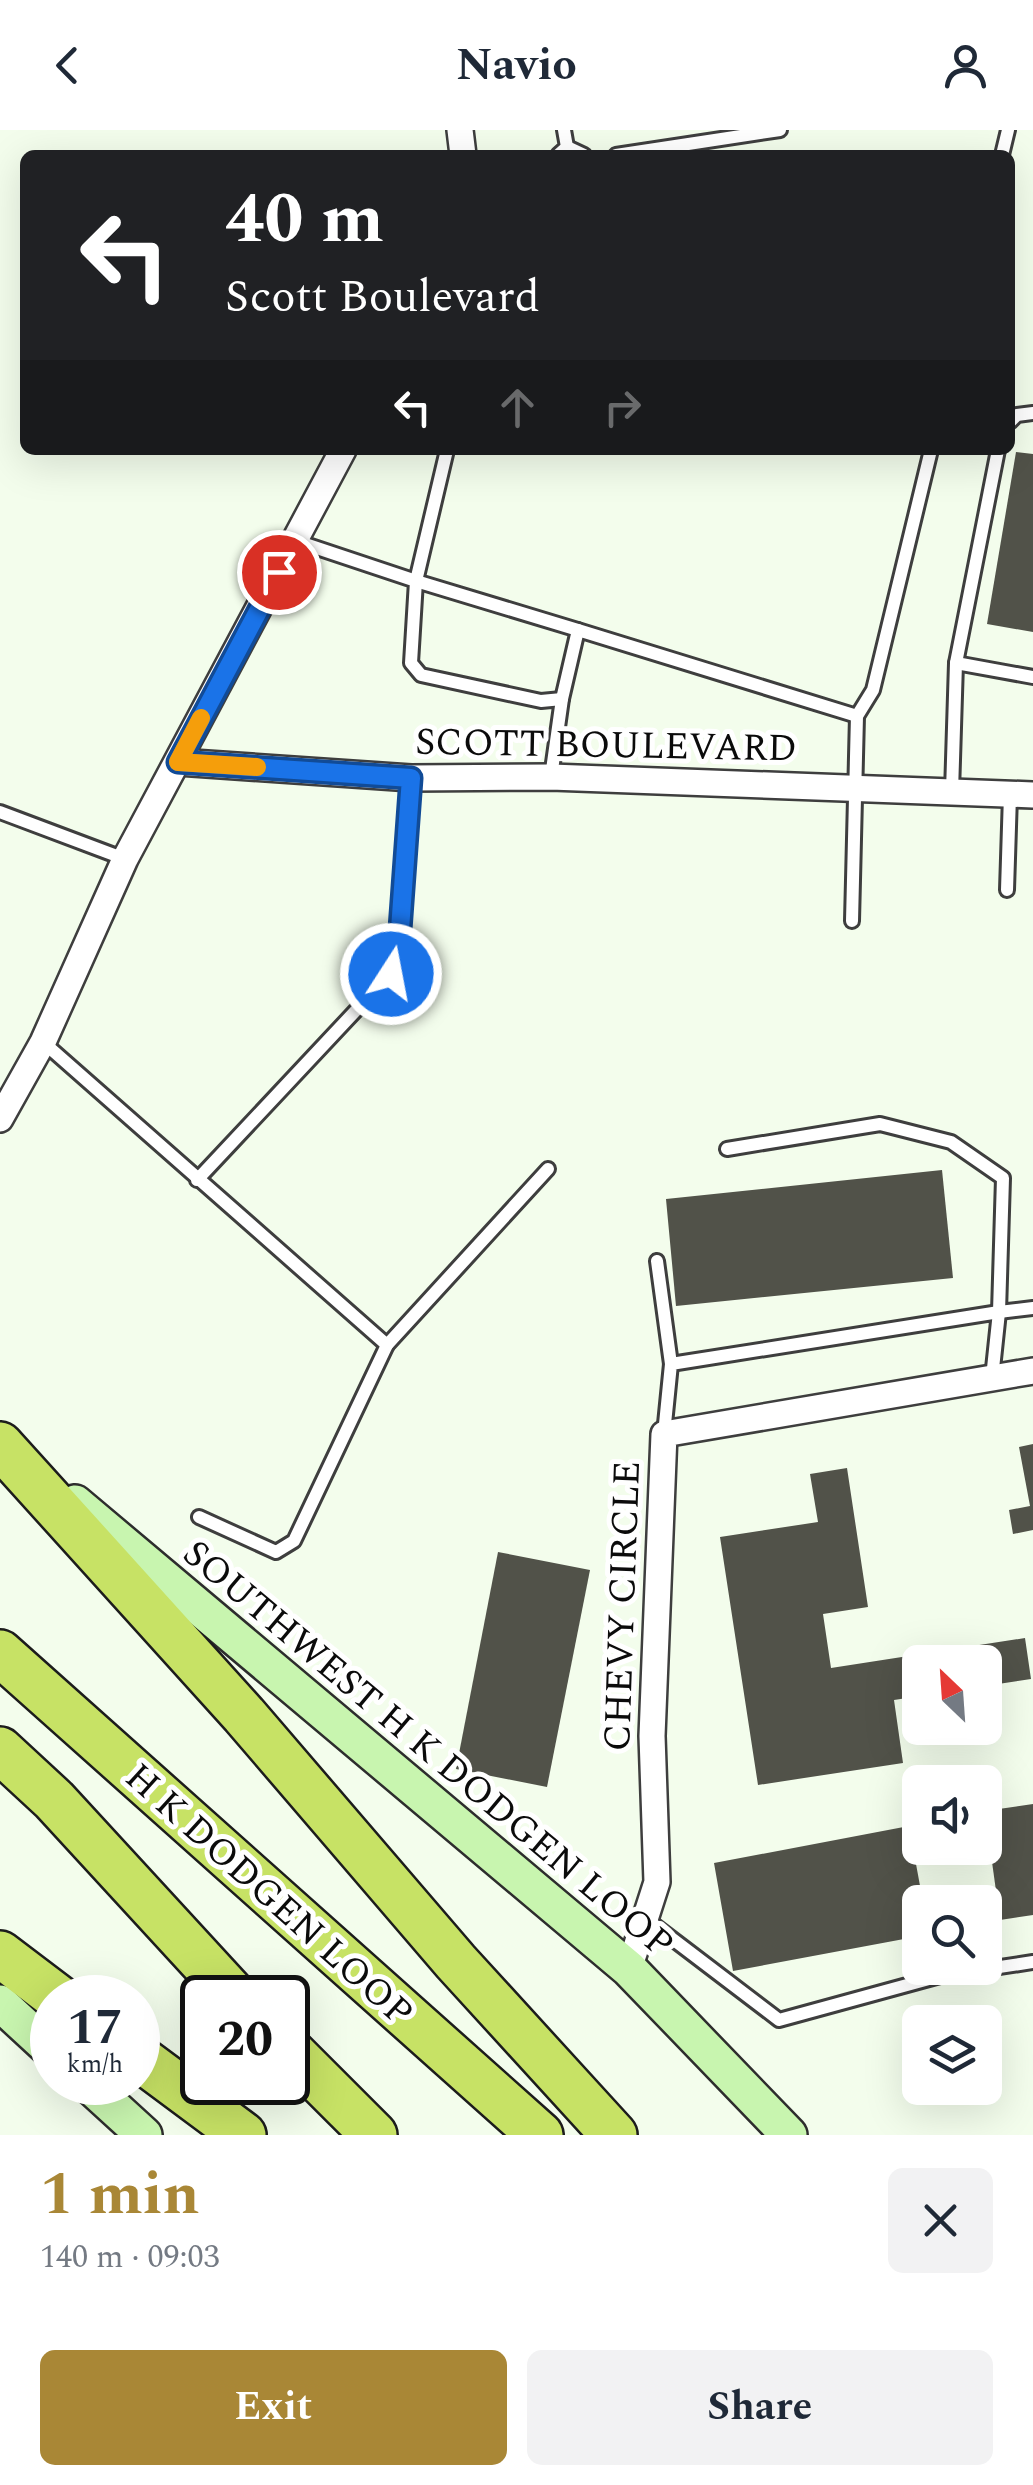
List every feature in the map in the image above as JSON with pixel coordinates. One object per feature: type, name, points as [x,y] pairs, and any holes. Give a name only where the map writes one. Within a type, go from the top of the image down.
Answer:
[{"type":"highway","points":[[0,1443],[244,1714],[456,1962],[614,2135]]},
{"type":"highway","name":"H K DODGEN LOOP","points":[[0,1653],[540,2135]]},
{"type":"highway","name":"H K DODGEN LOOP","points":[[0,1750],[54,1800],[215,1975]]},
{"type":"highway","points":[[0,1954],[30,1977]]},
{"type":"highway","points":[[310,2072],[374,2135]]},
{"type":"highway","points":[[160,2073],[243,2135]]},
{"type":"main road","name":"SOUTHWEST H K DODGEN LOOP","points":[[0,1443],[628,1969],[789,2135]]},
{"type":"main road","points":[[0,2002],[30,2030]]},
{"type":"main road","points":[[111,2105],[144,2135]]},
{"type":"street","points":[[0,1119],[43,1042],[125,859],[340,455]]},
{"type":"street","name":"SCOTT BOULEVARD","points":[[178,762],[411,778],[551,778],[1021,795]]},
{"type":"street","name":"CHEVY CIRCLE","points":[[628,1969],[656,1882],[652,1736],[664,1434],[1033,1371]]},
{"type":"lane","points":[[649,150],[780,130]]},
{"type":"lane","points":[[446,455],[416,580],[411,663],[421,675],[541,701],[562,699]]},
{"type":"lane","points":[[852,921],[857,716],[873,690],[930,455]]},
{"type":"lane","points":[[952,792],[956,662],[997,455]]},
{"type":"lane","points":[[296,541],[857,716]]},
{"type":"lane","points":[[551,778],[562,699],[578,630]]},
{"type":"lane","points":[[956,662],[1033,677]]},
{"type":"lane","points":[[196,1180],[391,974],[399,943],[411,778]]},
{"type":"lane","points":[[1006,890],[1021,795]]},
{"type":"lane","points":[[0,812],[125,859]]},
{"type":"lane","points":[[43,1042],[387,1345]]},
{"type":"lane","points":[[727,1150],[880,1124],[952,1142],[1003,1178],[992,1378]]},
{"type":"lane","points":[[199,1517],[276,1552],[294,1541],[387,1345],[548,1169]]},
{"type":"lane","points":[[657,1261],[671,1364],[664,1434]]},
{"type":"lane","points":[[671,1364],[1033,1308]]},
{"type":"lane","points":[[645,1918],[779,2020],[940,1976],[1033,1962]]},
{"type":"building","points":[[1016,452],[1033,454],[1033,632],[987,624]]},
{"type":"building","points":[[942,1170],[953,1278],[676,1306],[666,1199]]},
{"type":"building","points":[[1033,1444],[1033,1530],[1013,1534],[1009,1510],[1030,1506],[1019,1447]]},
{"type":"building","points":[[847,1468],[868,1607],[823,1614],[831,1668],[902,1657],[902,1699],[894,1700],[903,1763],[758,1785],[720,1537],[818,1522],[810,1474]]},
{"type":"building","points":[[498,1552],[590,1570],[547,1787],[456,1769]]},
{"type":"building","points":[[1025,1638],[1031,1679],[1002,1683],[1002,1645],[980,1645]]},
{"type":"building","points":[[1033,1804],[1033,1915],[1002,1920],[1002,1885],[995,1885],[992,1865],[1002,1865],[1002,1809]]},
{"type":"building","points":[[902,1827],[902,1865],[916,1865],[920,1885],[902,1885],[902,1939],[733,1971],[714,1863]]},
{"type":"slow traffic","points":[[201,718],[178,762],[257,767]]},
{"type":"route","points":[[279,572],[178,762],[411,778],[399,943],[391,974]]}]
